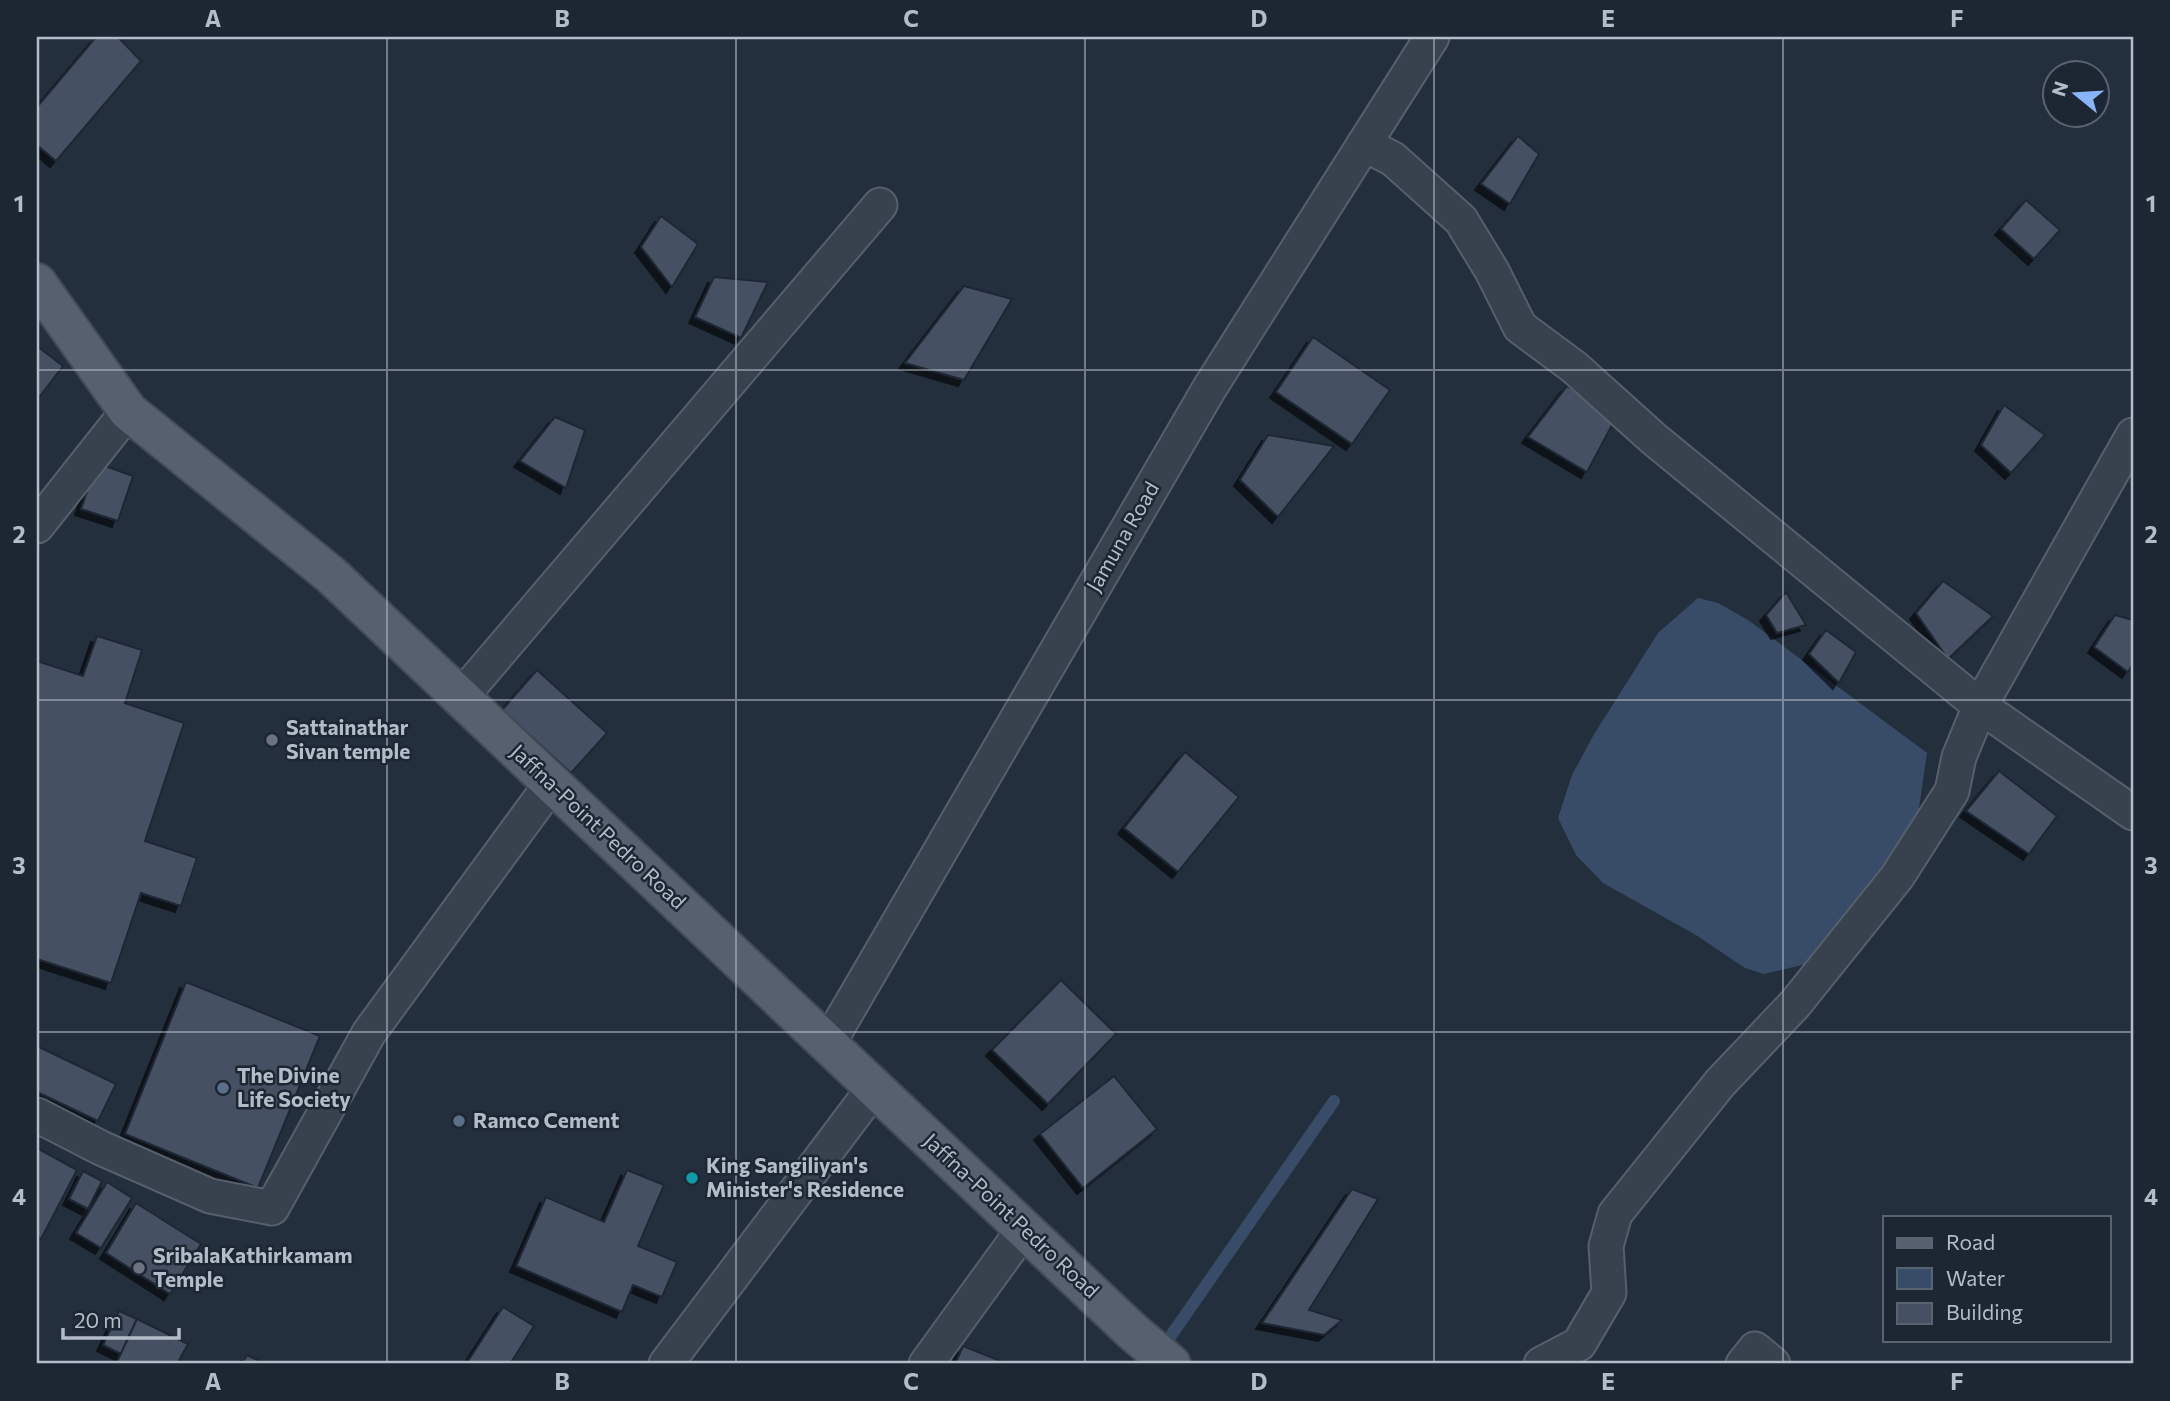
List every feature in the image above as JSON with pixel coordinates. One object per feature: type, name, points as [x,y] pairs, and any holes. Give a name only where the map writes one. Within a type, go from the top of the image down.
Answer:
[{"type":"main road","name":"Jaffna-Point Pedro Road","points":[[37,283],[128,411],[331,575],[1133,1332],[1171,1364]]},
{"type":"street","name":"Jamuna Road","points":[[828,1044],[1209,389],[1432,37]]},
{"type":"street","points":[[1364,144],[1393,159],[1461,220],[1492,271],[1520,327],[1573,367],[1654,439],[1980,706],[2133,813]]},
{"type":"street","points":[[461,697],[880,205]]},
{"type":"street","points":[[37,526],[128,411]]},
{"type":"street","points":[[1541,1364],[1579,1344],[1609,1293],[1605,1246],[1615,1214],[1720,1083],[1796,1004],[1898,877],[1952,791],[1959,757],[1980,706],[2133,435]]},
{"type":"street","points":[[37,1115],[101,1148],[210,1196],[272,1208],[369,1033],[552,783]]},
{"type":"street","points":[[666,1364],[874,1087]]},
{"type":"street","points":[[926,1364],[1024,1229]]},
{"type":"street","points":[[1743,1364],[1755,1349],[1773,1364]]},
{"type":"water","points":[[1698,598],[1718,603],[1748,620],[1927,753],[1918,815],[1885,865],[1806,964],[1764,974],[1745,968],[1696,935],[1603,883],[1576,855],[1558,818],[1572,775],[1593,736],[1658,633]]},
{"type":"building","points":[[96,37],[118,37],[141,61],[56,161],[37,145],[37,107]]},
{"type":"building","points":[[1518,136],[1539,154],[1510,204],[1481,184]]},
{"type":"building","points":[[2026,200],[2060,230],[2034,259],[2001,229]]},
{"type":"building","points":[[661,216],[698,244],[672,287],[641,247]]},
{"type":"building","points":[[714,277],[768,282],[741,338],[695,317]]},
{"type":"building","points":[[964,286],[1012,299],[964,380],[905,363]]},
{"type":"building","points":[[1313,337],[1390,390],[1352,444],[1276,392]]},
{"type":"building","points":[[37,346],[63,366],[37,400]]},
{"type":"building","points":[[1567,386],[1619,412],[1587,472],[1528,437]]},
{"type":"building","points":[[2004,405],[2045,435],[2011,473],[1981,445]]},
{"type":"building","points":[[555,417],[585,430],[566,488],[520,461]]},
{"type":"building","points":[[1268,435],[1334,446],[1278,517],[1240,480]]},
{"type":"building","points":[[97,463],[133,476],[118,521],[81,509]]},
{"type":"building","points":[[1943,581],[1993,616],[1948,659],[1916,613]]},
{"type":"building","points":[[1786,592],[1806,625],[1777,633],[1766,615]]},
{"type":"building","points":[[2115,615],[2133,620],[2133,664],[2128,672],[2094,647]]},
{"type":"building","points":[[1826,630],[1856,652],[1839,683],[1809,654]]},
{"type":"building","points":[[97,636],[142,650],[125,703],[184,723],[145,841],[197,858],[181,906],[141,893],[111,983],[37,959],[37,661],[83,676]]},
{"type":"building","points":[[537,670],[607,733],[571,773],[502,710]]},
{"type":"building","points":[[1185,752],[1239,797],[1178,872],[1124,828]]},
{"type":"building","points":[[1999,771],[2057,816],[2029,854],[1966,811]]},
{"type":"building","points":[[1061,980],[1116,1034],[1048,1104],[992,1050]]},
{"type":"building","points":[[186,982],[320,1036],[258,1188],[125,1134]]},
{"type":"building","points":[[37,1046],[116,1084],[98,1121],[37,1092]]},
{"type":"building","points":[[1114,1076],[1157,1129],[1083,1188],[1040,1134]]},
{"type":"building","points":[[37,1148],[77,1170],[41,1239],[37,1236]]},
{"type":"building","points":[[627,1170],[664,1185],[638,1246],[677,1262],[662,1297],[633,1285],[622,1312],[516,1266],[546,1197],[604,1222]]},
{"type":"building","points":[[83,1171],[102,1181],[88,1209],[69,1199]]},
{"type":"building","points":[[107,1182],[132,1198],[101,1248],[76,1233]]},
{"type":"building","points":[[1352,1189],[1378,1199],[1309,1310],[1342,1320],[1324,1335],[1262,1323]]},
{"type":"building","points":[[136,1203],[201,1244],[170,1294],[106,1253]]},
{"type":"building","points":[[503,1307],[534,1326],[510,1364],[474,1364],[468,1361]]},
{"type":"building","points":[[119,1311],[137,1319],[121,1354],[103,1345]]},
{"type":"building","points":[[137,1319],[188,1344],[177,1364],[116,1364]]},
{"type":"building","points":[[963,1346],[1008,1364],[955,1364]]},
{"type":"building","points":[[247,1355],[266,1364],[242,1364]]},
{"type":"waterway","points":[[1161,1350],[1334,1101]]},
{"type":"place","name":"Sattainathar Sivan temple","points":[[272,740]]},
{"type":"place","name":"The Divine Life Society","points":[[223,1088]]},
{"type":"place","name":"Ramco Cement","points":[[459,1121]]},
{"type":"place","name":"King Sangiliyan's Minister's Residence","points":[[692,1178]]},
{"type":"place","name":"SribalaKathirkamam Temple","points":[[139,1268]]}]
